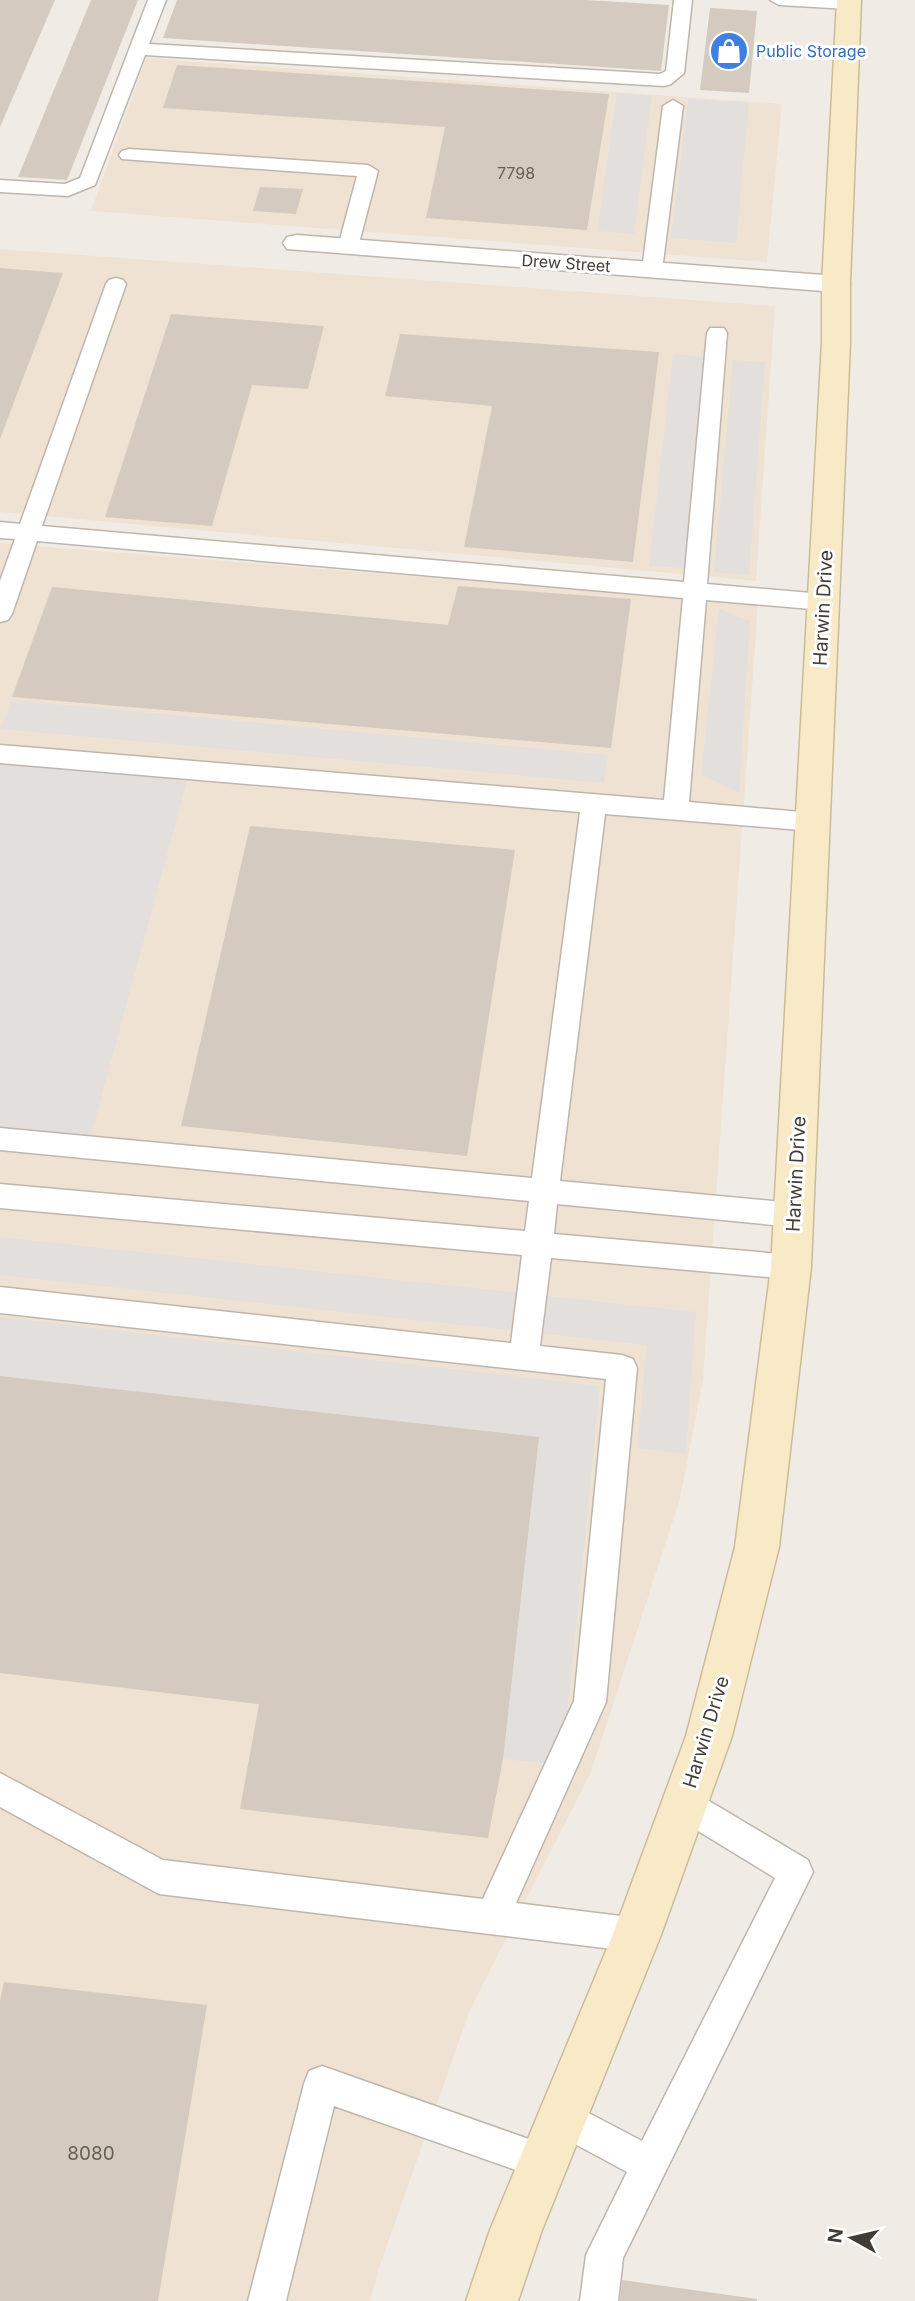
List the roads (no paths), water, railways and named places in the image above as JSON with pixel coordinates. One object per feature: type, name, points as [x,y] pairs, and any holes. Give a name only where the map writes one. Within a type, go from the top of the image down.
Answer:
[{"type":"main road","name":"Harwin Drive","points":[[492,2301],[516,2230],[637,1936],[709,1736],[757,1547],[791,1268],[836,342],[836,284],[849,2]]},
{"type":"street","name":"Drew Street","points":[[297,243],[836,284]]},
{"type":"lane","points":[[0,186],[68,190],[88,181],[157,0]]},
{"type":"lane","points":[[139,49],[664,80],[675,73],[683,0]]},
{"type":"lane","points":[[779,0],[849,2]]},
{"type":"lane","points":[[652,270],[673,106]]},
{"type":"lane","points":[[129,155],[368,172],[348,247]]},
{"type":"lane","points":[[0,614],[116,284]]},
{"type":"lane","points":[[676,810],[717,333]]},
{"type":"lane","points":[[0,530],[823,602]]},
{"type":"lane","points":[[0,754],[813,822]]},
{"type":"lane","points":[[524,1355],[594,804]]},
{"type":"lane","points":[[0,1139],[794,1215]]},
{"type":"lane","points":[[0,1196],[791,1268]]},
{"type":"lane","points":[[0,1300],[524,1355],[622,1368],[590,1702],[492,1918]]},
{"type":"lane","points":[[0,1789],[159,1877],[637,1936]]},
{"type":"lane","points":[[599,2301],[604,2255],[796,1872],[684,1803]]},
{"type":"lane","points":[[267,2301],[322,2084],[544,2162]]},
{"type":"lane","points":[[562,2117],[650,2165]]},
{"type":"place","name":"Public Storage","points":[[729,51]]}]
